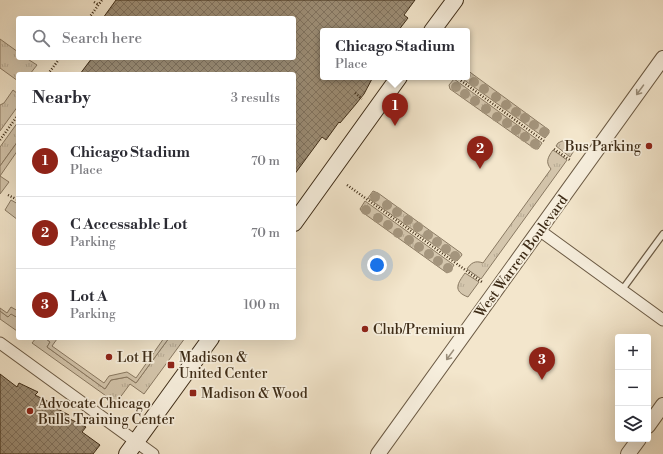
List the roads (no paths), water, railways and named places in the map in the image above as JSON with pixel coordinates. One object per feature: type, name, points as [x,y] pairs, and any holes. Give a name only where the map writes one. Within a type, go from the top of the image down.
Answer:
[{"type":"main road","points":[[434,28],[454,0]]},
{"type":"main road","points":[[296,220],[397,80]]},
{"type":"main road","points":[[132,448],[210,340]]},
{"type":"street","name":"West Warren Boulevard","points":[[378,454],[663,58]]},
{"type":"street","points":[[539,230],[663,320]]},
{"type":"street","points":[[0,343],[132,448],[153,454]]},
{"type":"street","points":[[651,422],[663,405]]},
{"type":"street","points":[[628,454],[637,442]]},
{"type":"lane","points":[[622,290],[663,234]]},
{"type":"place","name":"Chicago Stadium","points":[[395,126]]},
{"type":"place","name":"Bus Parking","points":[[649,146]]},
{"type":"place","name":"C Accessable Lot","points":[[480,169]]},
{"type":"place","name":"Club/Premium","points":[[365,329]]},
{"type":"place","name":"Lot H","points":[[109,357]]},
{"type":"place","name":"Madison & United Center","points":[[171,365]]},
{"type":"place","name":"Lot A","points":[[542,380]]},
{"type":"place","name":"Madison & Wood","points":[[193,393]]},
{"type":"place","name":"Advocate Chicago Bulls Training Center","points":[[30,411]]}]
